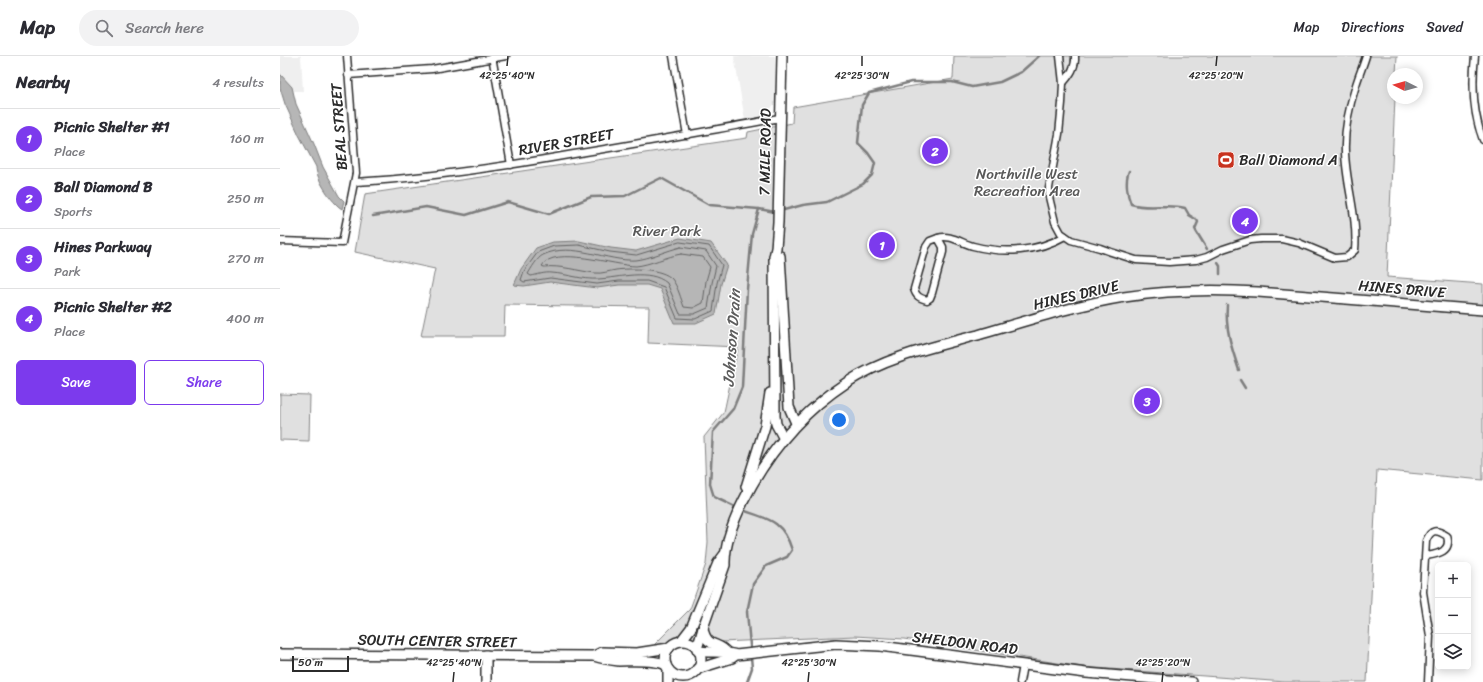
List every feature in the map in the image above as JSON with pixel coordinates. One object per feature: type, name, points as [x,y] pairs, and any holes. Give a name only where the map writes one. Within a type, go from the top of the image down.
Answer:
[{"type":"street","name":"BEAL STREET","points":[[280,241],[342,243],[356,173],[347,56]]},
{"type":"street","points":[[348,74],[432,69],[492,57],[506,56]]},
{"type":"street","points":[[673,56],[687,135]]},
{"type":"street","name":"7 MILE ROAD","points":[[782,56],[778,222],[774,257],[775,416],[776,424],[783,437]]},
{"type":"street","points":[[1060,56],[1064,83],[1060,134],[1048,188],[1055,222],[1061,233],[1071,240],[1136,260],[1169,262],[1196,260],[1207,257],[1236,244],[1261,239],[1282,239],[1299,243],[1335,258],[1347,257],[1355,250],[1356,224],[1347,176],[1345,152],[1346,131],[1352,100],[1365,56]]},
{"type":"street","points":[[1064,83],[1073,69],[1076,60],[1075,56]]},
{"type":"street","points":[[1475,56],[1473,70],[1476,111],[1483,140]]},
{"type":"street","points":[[492,57],[511,165]]},
{"type":"street","name":"RIVER STREET","points":[[355,182],[420,177],[511,165],[780,118]]},
{"type":"street","points":[[938,238],[943,247],[943,252],[932,293],[930,298],[927,300],[921,299],[916,295],[914,289],[926,246],[930,241],[938,238],[945,236],[973,246],[1000,250],[1017,250],[1035,248],[1052,243],[1065,236]]},
{"type":"street","name":"7 MILE ROAD","points":[[776,248],[780,255],[789,407],[796,423]]},
{"type":"street","name":"HINES DRIVE","points":[[742,502],[766,461],[783,437],[796,423],[822,401],[848,382],[880,365],[898,358],[1075,308],[1123,297],[1166,292],[1224,290],[1483,310]]},
{"type":"street","points":[[667,667],[675,675],[683,679],[693,674],[700,662],[698,650],[703,629],[724,565],[724,555],[733,525],[742,502],[765,426],[775,340]]},
{"type":"street","points":[[1426,556],[1440,553],[1446,548],[1448,541],[1447,536],[1440,531],[1435,531],[1429,534],[1426,541],[1423,592],[1430,636],[1428,682]]},
{"type":"street","points":[[681,642],[691,628],[718,562],[724,555]]},
{"type":"street","points":[[703,629],[704,636],[708,641],[736,654]]},
{"type":"street","points":[[668,682],[665,656],[669,648],[676,642],[681,642],[690,643],[698,650]]},
{"type":"street","name":"SHELDON ROAD","points":[[698,650],[736,654],[836,644],[854,644],[880,646],[1137,680],[1191,682]]},
{"type":"street","name":"SOUTH CENTER STREET","points":[[594,656],[602,652],[637,652],[669,648]]},
{"type":"street","name":"SOUTH CENTER STREET","points":[[280,654],[594,656],[604,659],[646,661],[663,664],[667,667]]},
{"type":"street","name":"SHELDON ROAD","points":[[697,669],[732,658],[736,654]]},
{"type":"street","points":[[486,655],[486,682]]},
{"type":"street","points":[[1020,682],[1023,665]]},
{"type":"shaded area","points":[[280,56],[301,56],[303,91],[293,91],[292,87],[280,74]]},
{"type":"shaded area","points":[[734,56],[775,56],[775,103],[767,114],[760,118],[745,120]]},
{"type":"green space","points":[[954,56],[1397,56],[1396,68],[1387,68],[1387,104],[1395,104],[1387,277],[1483,284],[1483,480],[1377,470],[1367,682],[1285,682],[1083,667],[904,639],[855,636],[654,645],[690,609],[706,564],[708,542],[704,437],[724,412],[738,347],[648,343],[649,307],[505,305],[504,336],[421,336],[435,269],[355,252],[365,194],[747,138],[748,132],[792,123],[793,107],[953,79]]},
{"type":"green space","points":[[280,394],[310,395],[309,441],[280,440]]},
{"type":"water","points":[[280,74],[292,87],[296,104],[323,167],[339,196],[344,201],[342,209],[334,202],[325,190],[319,178],[316,167],[299,135],[285,104],[280,88]]},
{"type":"water","points":[[680,238],[711,243],[727,265],[721,284],[716,314],[696,323],[674,323],[660,289],[647,285],[619,285],[597,288],[550,282],[524,286],[514,285],[521,269],[536,248],[553,242],[579,241],[611,248],[636,251]]},
{"type":"waterway","points":[[780,211],[803,205],[827,202],[863,184],[872,175],[875,163],[858,143],[862,105],[869,93],[911,82],[952,82],[972,87],[1000,82],[1021,72],[1039,56]]},
{"type":"waterway","points":[[1129,171],[1127,188],[1131,204],[1138,206],[1172,206],[1185,208],[1189,215],[1197,220],[1198,222],[1195,229],[1207,249]]},
{"type":"waterway","points":[[373,216],[426,207],[466,215],[508,202],[549,214],[591,197],[625,196],[661,178],[709,205],[759,209],[775,212]]},
{"type":"waterway","name":"Johnson Drain","points":[[737,508],[714,497],[710,484],[713,432],[733,409],[742,387],[747,289],[752,234],[759,209]]},
{"type":"waterway","points":[[1218,263],[1220,266],[1220,274]]},
{"type":"waterway","points":[[1227,305],[1228,330],[1239,370]]},
{"type":"waterway","points":[[1240,380],[1245,388]]},
{"type":"waterway","name":"Johnson Drain","points":[[742,510],[773,522],[784,532],[792,550],[787,557],[766,566],[753,584],[747,612],[752,668],[747,682]]},
{"type":"place","name":"Ball Diamond B","points":[[935,151]]},
{"type":"place","name":"Ball Diamond A","points":[[1226,160]]},
{"type":"place","name":"Picnic Shelter #2","points":[[1245,221]]},
{"type":"place","name":"Picnic Shelter #1","points":[[882,245]]},
{"type":"place","name":"Hines Parkway","points":[[1147,401]]},
{"type":"park label","name":"Northville West Recreation Area","points":[[1027,182]]},
{"type":"park label","name":"River Park","points":[[667,231]]}]
